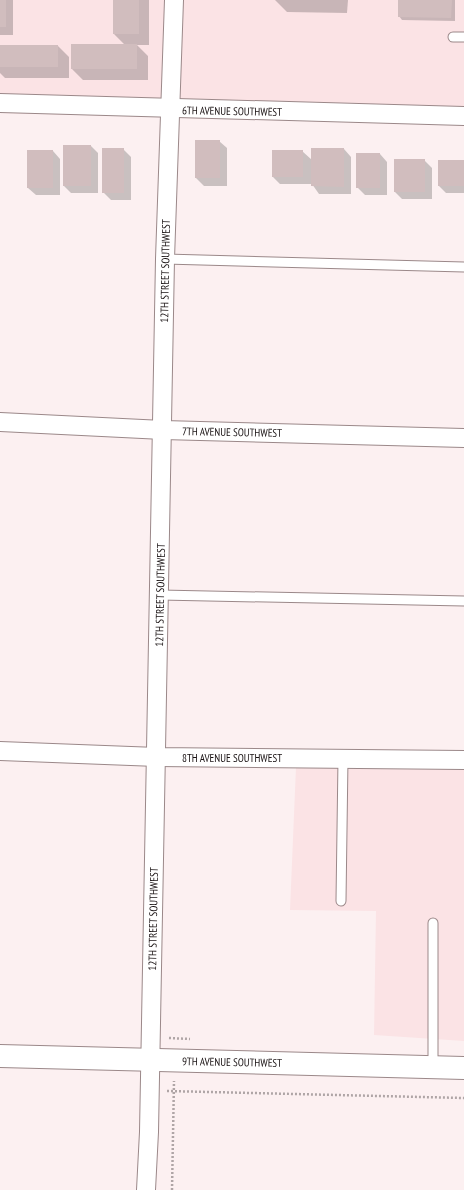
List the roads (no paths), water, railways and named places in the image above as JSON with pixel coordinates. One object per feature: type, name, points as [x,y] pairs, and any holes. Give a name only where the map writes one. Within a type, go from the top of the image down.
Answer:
[{"type":"street","name":"12TH STREET SOUTHWEST","points":[[146,1190],[157,757],[165,259],[174,0]]},
{"type":"street","name":"6TH AVENUE SOUTHWEST","points":[[0,103],[170,109],[464,116]]},
{"type":"street","name":"7TH AVENUE SOUTHWEST","points":[[0,422],[163,430],[464,438]]},
{"type":"street","name":"8TH AVENUE SOUTHWEST","points":[[0,751],[157,757],[464,760]]},
{"type":"street","name":"9TH AVENUE SOUTHWEST","points":[[0,1056],[464,1068]]},
{"type":"lane","points":[[453,37],[464,37]]},
{"type":"lane","points":[[165,259],[464,267]]},
{"type":"lane","points":[[160,595],[464,601]]},
{"type":"lane","points":[[341,901],[343,759]]},
{"type":"lane","points":[[433,1068],[434,923]]}]
